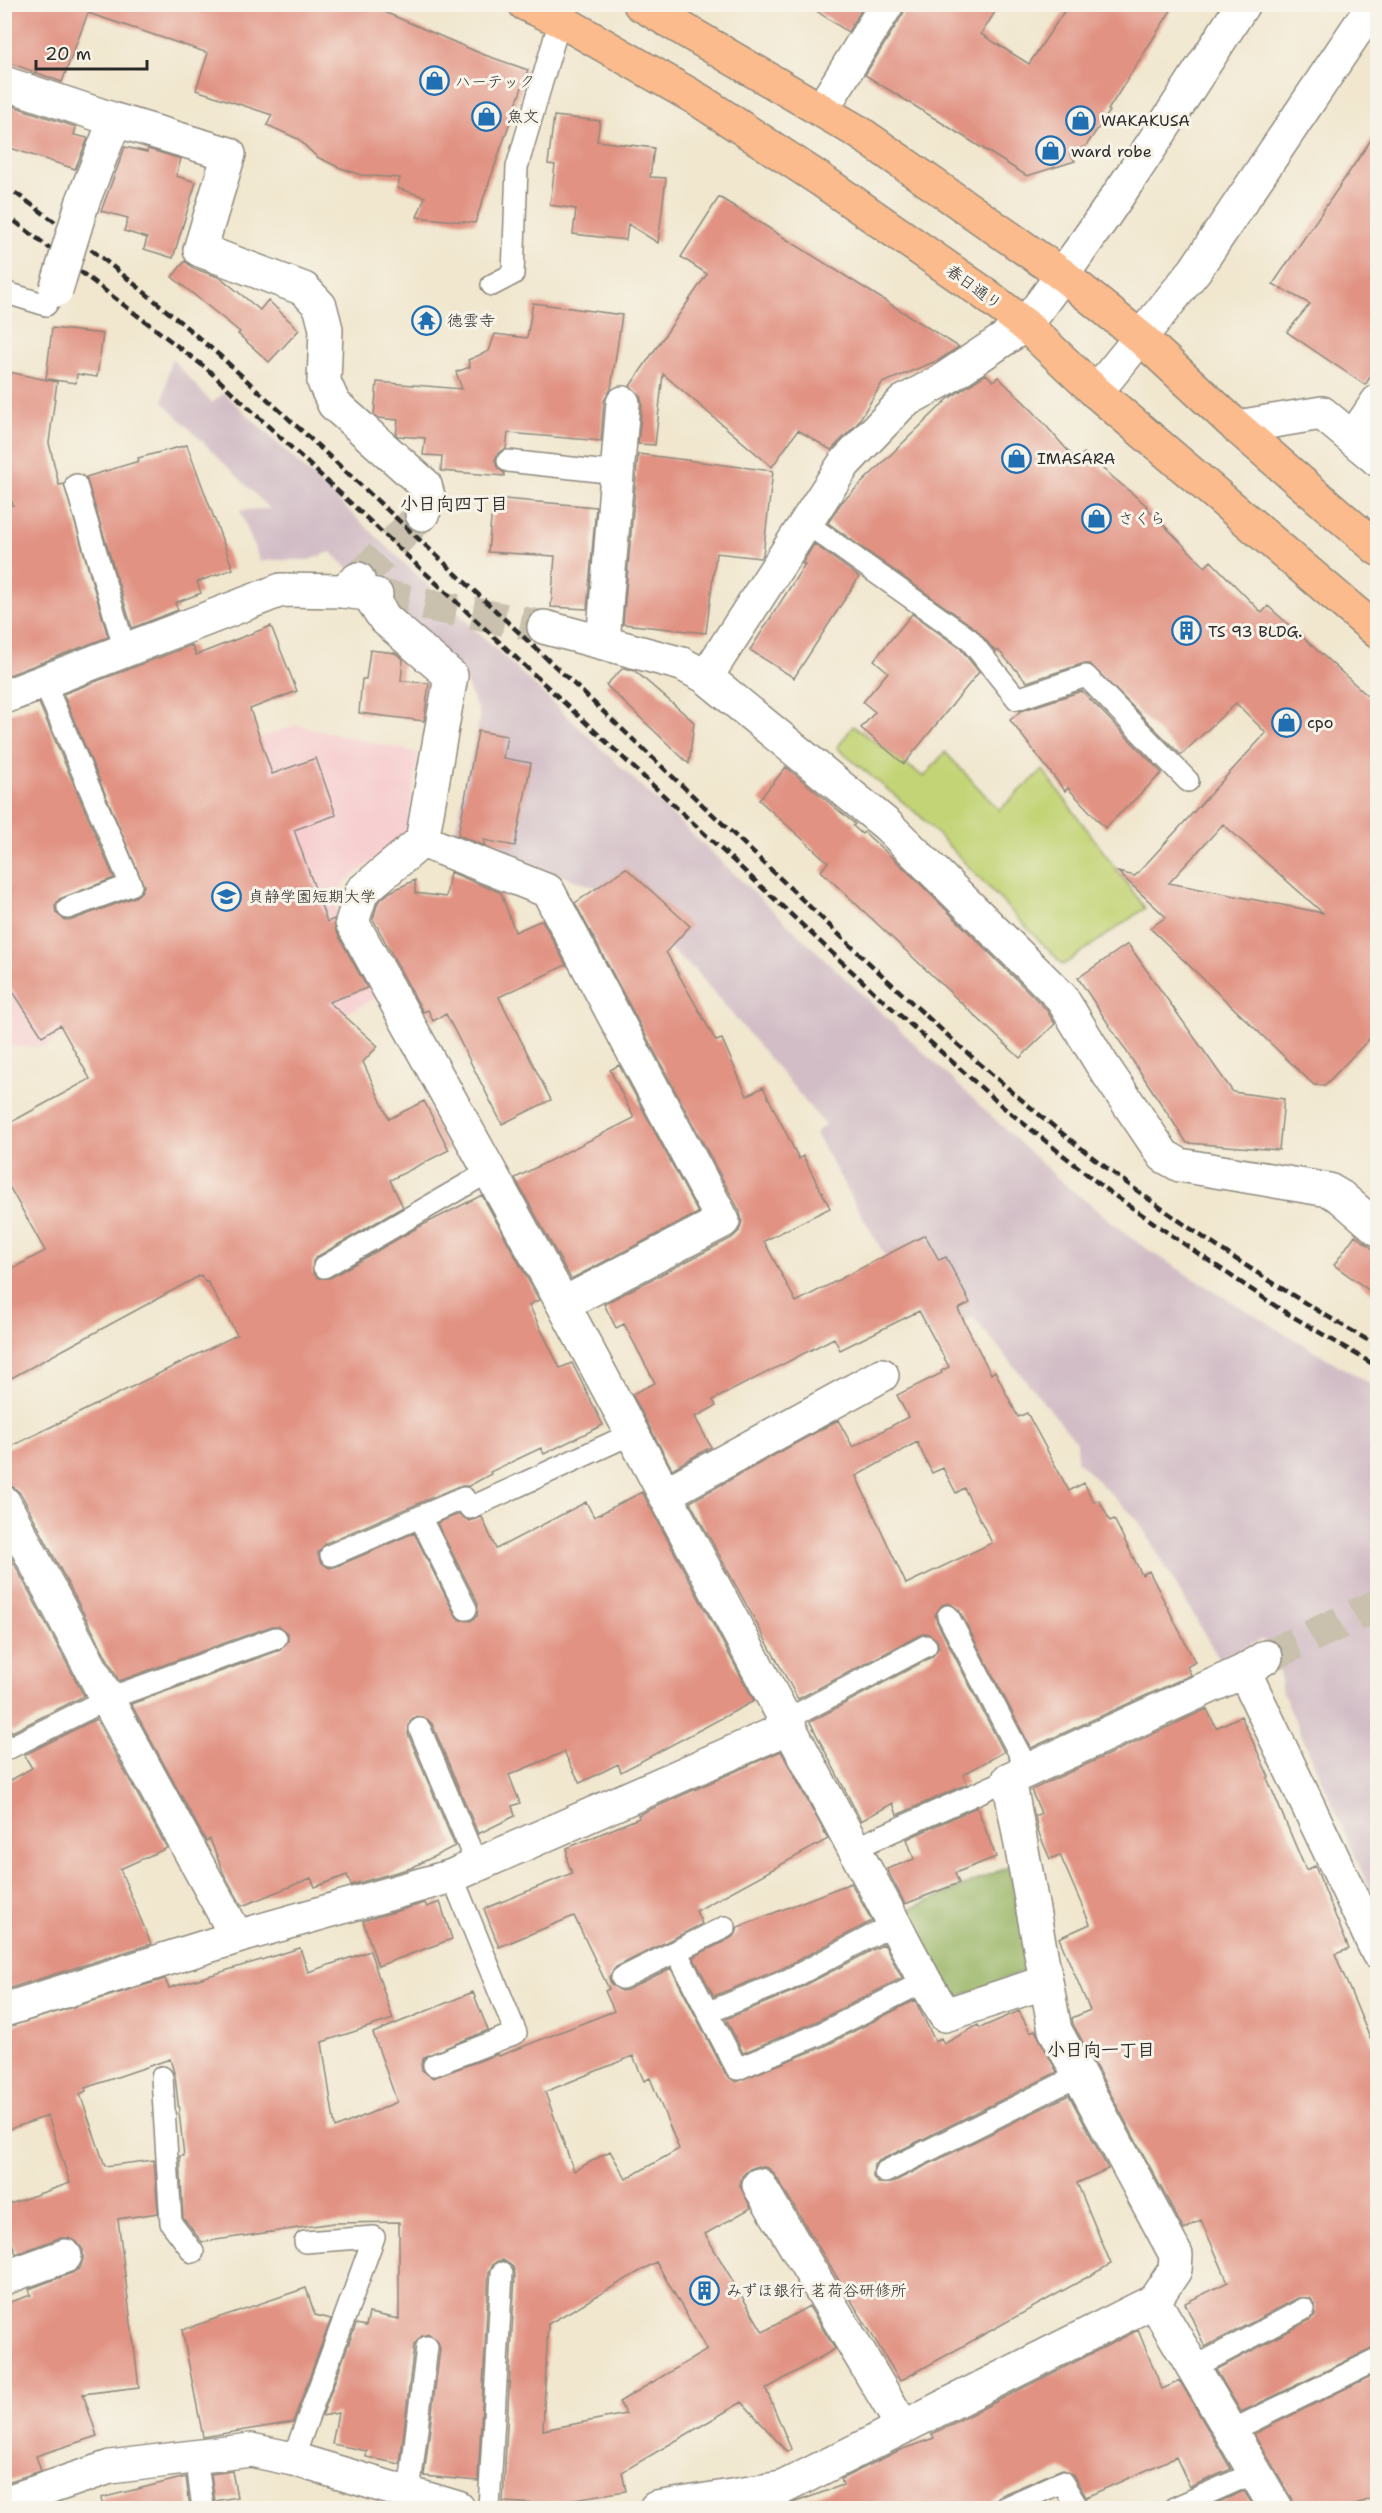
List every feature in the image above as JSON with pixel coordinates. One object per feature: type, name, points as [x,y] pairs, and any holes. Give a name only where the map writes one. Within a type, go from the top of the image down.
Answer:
[{"type":"highway","name":"春日通り","points":[[525,4],[560,20],[708,106],[985,294],[1025,325],[1096,392],[1377,632]]},
{"type":"highway","points":[[640,4],[822,109],[869,139],[1064,276],[1141,338],[1237,427],[1377,549]]},
{"type":"street","points":[[822,109],[887,4]]},
{"type":"street","points":[[706,677],[844,464],[903,402],[943,380],[1025,325],[1064,276],[1112,206],[1243,4]]},
{"type":"street","points":[[1096,392],[1195,270],[1374,11]]},
{"type":"street","points":[[4,83],[115,120],[229,154],[200,250],[304,289],[320,306],[326,329],[324,382],[334,404],[425,485],[429,500],[422,514]]},
{"type":"street","points":[[56,290],[83,201],[115,120]]},
{"type":"street","points":[[1353,438],[1377,401]]},
{"type":"street","points":[[603,642],[623,404]]},
{"type":"street","points":[[1237,427],[1322,413],[1377,460]]},
{"type":"street","points":[[4,698],[281,590],[362,590],[385,619],[452,676],[422,840],[362,891],[352,922],[563,1304],[853,1849],[945,2015],[1046,1982]]},
{"type":"street","points":[[544,627],[682,664],[706,677],[887,825],[1061,996],[1101,1063],[1164,1156],[1180,1165],[1329,1190],[1341,1197],[1377,1229]]},
{"type":"street","points":[[422,840],[548,891],[723,1221],[563,1304]]},
{"type":"street","points":[[665,1494],[882,1375]]},
{"type":"street","points":[[4,1503],[107,1699],[237,1936]]},
{"type":"street","points":[[656,2508],[782,2488],[1154,2301],[1175,2270],[1176,2255],[1055,2030],[1046,1982],[1018,1774],[1255,1664],[1377,1953]]},
{"type":"street","points":[[4,2010],[237,1936],[465,1870],[788,1724]]},
{"type":"street","points":[[759,2185],[903,2427]]},
{"type":"street","points":[[4,2278],[65,2256]]},
{"type":"street","points":[[1154,2301],[1276,2508]]},
{"type":"street","points":[[4,2503],[110,2467],[251,2450],[292,2459],[458,2508]]},
{"type":"lane","points":[[492,285],[513,274],[517,167],[560,20]]},
{"type":"lane","points":[[4,292],[46,306],[56,290]]},
{"type":"lane","points":[[508,461],[617,473]]},
{"type":"lane","points":[[76,485],[125,650]]},
{"type":"lane","points":[[806,523],[969,639],[1017,699],[1086,676],[1188,781]]},
{"type":"lane","points":[[44,682],[131,885],[68,908]]},
{"type":"lane","points":[[324,1266],[490,1171]]},
{"type":"lane","points":[[331,1555],[464,1498],[470,1508],[631,1434]]},
{"type":"lane","points":[[420,1517],[466,1609]]},
{"type":"lane","points":[[853,1849],[1018,1774],[948,1616]]},
{"type":"lane","points":[[4,1744],[7,1749],[107,1699],[276,1638]]},
{"type":"lane","points":[[788,1724],[926,1646]]},
{"type":"lane","points":[[420,1729],[516,2033],[434,2066]]},
{"type":"lane","points":[[709,2012],[788,1980],[894,1924]]},
{"type":"lane","points":[[622,1978],[726,1927]]},
{"type":"lane","points":[[676,1952],[737,2068],[820,2034],[925,1981]]},
{"type":"lane","points":[[885,2172],[1080,2075]]},
{"type":"lane","points":[[162,2077],[171,2223],[193,2252]]},
{"type":"lane","points":[[292,2459],[374,2237],[305,2242]]},
{"type":"lane","points":[[489,2508],[502,2273]]},
{"type":"lane","points":[[1193,2368],[1304,2309]]},
{"type":"lane","points":[[409,2494],[427,2347]]},
{"type":"lane","points":[[1230,2432],[1377,2359]]},
{"type":"lane","points":[[196,2456],[203,2508]]},
{"type":"lane","points":[[1174,2508],[1254,2473]]},
{"type":"lane","points":[[1004,2508],[1062,2482],[1078,2508]]},
{"type":"shaded area","points":[[171,358],[212,403],[224,393],[1057,1178],[1138,1243],[1377,1388],[1377,1906],[1281,1688],[1279,1668],[1262,1639],[1219,1659],[1138,1520],[1077,1461],[1077,1442],[973,1317],[930,1335],[815,1133],[825,1125],[696,971],[597,888],[454,837],[480,716],[465,680],[331,552],[309,560],[260,562],[240,510],[270,509],[163,402]]},
{"type":"shaded area","name":"貞静学園短期大学","points":[[296,725],[419,753],[405,838],[348,879],[334,898],[343,927],[377,998],[222,1072],[164,969],[47,1047],[5,1046],[5,945],[125,893],[193,868],[157,772]]},
{"type":"green space","points":[[853,726],[924,777],[945,752],[999,810],[1043,770],[1145,908],[1063,965],[920,816],[837,748]]},
{"type":"green space","points":[[1015,1864],[1037,1966],[947,2001],[900,1913]]},
{"type":"building","points":[[4,4],[366,4],[482,54],[528,70],[475,223],[417,217],[425,197],[397,188],[400,178],[361,175],[338,167],[317,157],[298,139],[267,125],[272,115],[196,90],[208,53],[88,13],[62,82],[4,61]]},
{"type":"building","points":[[806,4],[865,4],[848,32]]},
{"type":"building","points":[[906,4],[1000,4],[981,34],[1029,64],[1069,4],[1175,4],[1086,146],[1070,154],[1075,161],[1027,176],[865,75],[903,14]]},
{"type":"building","points":[[10,105],[76,127],[74,135],[88,138],[75,169],[4,146],[4,123]]},
{"type":"building","points":[[554,116],[600,121],[597,141],[654,148],[650,177],[666,178],[658,243],[628,224],[626,240],[573,234],[576,209],[550,205],[555,165],[548,164]]},
{"type":"building","points":[[1377,131],[1377,367],[1365,385],[1287,332],[1310,304],[1273,284]]},
{"type":"building","points":[[125,147],[147,152],[148,149],[181,159],[176,176],[196,182],[173,258],[144,249],[147,238],[124,231],[128,218],[101,211]]},
{"type":"building","points":[[719,197],[959,347],[939,360],[882,383],[857,424],[831,450],[798,430],[772,467],[663,374],[655,445],[638,444],[642,404],[640,395],[630,386],[707,274],[681,257]]},
{"type":"building","points":[[185,261],[193,268],[221,278],[260,310],[268,300],[299,330],[269,362],[238,334],[240,332],[172,277]]},
{"type":"building","points":[[533,303],[622,315],[611,389],[604,401],[601,441],[508,433],[506,449],[498,453],[495,460],[504,476],[441,471],[442,456],[423,455],[425,438],[398,436],[396,435],[398,420],[378,418],[374,415],[377,382],[462,389],[456,372],[470,367],[468,360],[489,351],[495,334],[527,338]]},
{"type":"building","points":[[52,328],[103,334],[97,377],[77,374],[76,383],[46,379]]},
{"type":"building","points":[[4,371],[57,382],[49,443],[59,485],[64,484],[108,637],[4,677],[4,506],[13,505],[4,478]]},
{"type":"building","points":[[986,374],[993,381],[998,377],[1033,411],[1076,460],[1084,453],[1147,506],[1205,567],[1211,561],[1262,613],[1268,606],[1377,704],[1377,1031],[1325,1085],[1314,1085],[1150,928],[1166,917],[1118,872],[1135,876],[1266,733],[1236,703],[1181,755],[1090,664],[1082,664],[1027,682],[976,629],[828,523],[841,503],[948,399]],"holes":[[[1223,824],[1323,913],[1169,883]]]},
{"type":"building","points":[[187,445],[233,569],[197,582],[201,593],[175,603],[178,610],[132,628],[86,477],[139,461],[138,458]]},
{"type":"building","points":[[638,454],[773,471],[763,555],[760,558],[716,553],[706,633],[623,624]]},
{"type":"building","points":[[493,498],[596,507],[587,609],[551,607],[555,556],[488,552]]},
{"type":"building","points":[[814,544],[859,577],[794,678],[750,650],[805,564],[802,564]]},
{"type":"building","points":[[912,614],[960,648],[979,672],[904,764],[861,728],[875,712],[863,702],[888,672],[874,660]]},
{"type":"building","points":[[271,626],[297,691],[250,709],[272,774],[316,758],[336,815],[294,830],[327,922],[334,919],[336,931],[367,988],[329,1002],[378,1046],[363,1062],[389,1119],[424,1101],[449,1150],[390,1180],[403,1207],[318,1256],[313,1261],[313,1273],[318,1278],[330,1278],[415,1229],[482,1195],[539,1300],[529,1305],[560,1368],[572,1363],[603,1425],[544,1454],[541,1448],[490,1472],[491,1474],[469,1486],[459,1486],[326,1543],[318,1553],[320,1561],[329,1568],[335,1567],[414,1533],[455,1615],[460,1620],[471,1621],[477,1616],[478,1604],[437,1523],[459,1514],[469,1521],[482,1517],[496,1549],[586,1502],[594,1517],[642,1492],[754,1701],[621,1772],[618,1764],[580,1783],[564,1752],[509,1775],[520,1803],[512,1806],[515,1816],[478,1834],[432,1724],[427,1719],[416,1717],[410,1722],[408,1734],[455,1846],[411,1868],[351,1885],[347,1875],[315,1887],[311,1878],[242,1906],[224,1874],[210,1839],[206,1841],[131,1704],[280,1650],[288,1641],[288,1633],[279,1626],[272,1626],[119,1681],[21,1494],[13,1487],[4,1484],[4,1450],[237,1335],[207,1281],[205,1282],[201,1275],[4,1382],[4,1273],[45,1251],[4,1177],[4,1126],[90,1079],[60,1025],[42,1036],[4,978],[4,715],[39,703],[114,878],[59,899],[55,906],[56,913],[65,920],[72,920],[135,897],[144,886],[63,694],[192,645],[196,655]]},
{"type":"building","points":[[370,650],[395,653],[403,659],[401,681],[429,683],[424,721],[359,713],[362,679],[366,679]]},
{"type":"building","points":[[623,668],[635,671],[694,722],[689,764],[606,685]]},
{"type":"building","points":[[1082,691],[1162,773],[1105,828],[1068,788],[1065,791],[1010,720],[1021,711]]},
{"type":"building","points":[[478,731],[507,736],[503,758],[531,763],[515,846],[483,840],[485,846],[458,835]]},
{"type":"building","points":[[786,767],[907,871],[1046,1009],[1055,1024],[1020,1058],[821,871],[828,862],[759,800]]},
{"type":"building","points":[[626,868],[690,926],[666,952],[716,1041],[722,1039],[747,1096],[763,1087],[799,1159],[803,1156],[830,1208],[764,1241],[796,1302],[925,1235],[939,1260],[946,1257],[970,1303],[958,1309],[991,1374],[995,1371],[1018,1417],[1027,1413],[1069,1491],[1084,1483],[1094,1502],[1099,1500],[1110,1521],[1114,1519],[1142,1575],[1149,1571],[1195,1662],[1187,1667],[1191,1675],[1031,1748],[959,1610],[949,1603],[942,1605],[935,1615],[937,1622],[1004,1752],[964,1774],[967,1784],[897,1815],[893,1803],[861,1821],[810,1722],[932,1657],[939,1647],[937,1640],[927,1633],[920,1635],[798,1699],[690,1502],[838,1420],[853,1447],[908,1417],[897,1395],[942,1373],[941,1371],[949,1367],[919,1311],[840,1350],[834,1338],[713,1400],[716,1406],[695,1417],[711,1447],[672,1469],[632,1394],[655,1383],[624,1324],[616,1328],[604,1304],[732,1238],[739,1231],[742,1221],[740,1212],[575,903]],"holes":[[[917,1442],[932,1473],[943,1468],[956,1493],[964,1488],[992,1543],[906,1584],[856,1476]]]},
{"type":"building","points":[[450,872],[501,893],[515,932],[542,920],[566,965],[499,997],[551,1100],[502,1124],[446,1014],[433,1021],[428,1010],[423,1012],[373,919],[378,902],[390,892],[415,880],[415,893],[446,897]]},
{"type":"building","points":[[1128,944],[1233,1092],[1284,1099],[1279,1150],[1187,1143],[1078,978]]},
{"type":"building","points":[[619,1065],[698,1213],[571,1279],[515,1178],[634,1118],[610,1070]]},
{"type":"building","points":[[1355,1235],[1377,1252],[1377,1296],[1334,1265]]},
{"type":"building","points":[[4,1544],[84,1696],[12,1732],[4,1720]]},
{"type":"building","points":[[1207,1709],[1216,1728],[1241,1716],[1269,1777],[1267,1778],[1306,1870],[1315,1866],[1349,1949],[1335,1954],[1377,2055],[1377,2346],[1241,2412],[1216,2370],[1310,2320],[1315,2315],[1315,2304],[1310,2298],[1298,2298],[1205,2347],[1185,2303],[1228,2282],[1201,2220],[1184,2230],[1073,2024],[1072,2018],[1090,2010],[1059,1938],[1090,1924],[1060,1855],[1050,1859],[1038,1831],[1035,1816],[1041,1813],[1031,1790]]},
{"type":"building","points":[[96,1719],[167,1848],[120,1869],[151,1944],[4,1990],[4,1784],[32,1768],[24,1755]]},
{"type":"building","points":[[781,1751],[828,1839],[696,1911],[702,1924],[616,1967],[609,1977],[611,1984],[621,1991],[627,1990],[671,1968],[726,2075],[736,2082],[825,2046],[915,2000],[935,2041],[941,2038],[944,2044],[978,2025],[980,2028],[1019,2011],[1030,2032],[1035,2030],[1057,2072],[879,2161],[874,2165],[873,2177],[878,2183],[891,2183],[1069,2095],[1108,2169],[1077,2183],[1111,2264],[900,2381],[775,2175],[768,2168],[758,2166],[750,2169],[742,2176],[740,2186],[751,2208],[705,2234],[763,2332],[809,2306],[835,2349],[766,2389],[791,2449],[787,2452],[742,2402],[622,2472],[626,2491],[541,2504],[503,2502],[515,2274],[513,2267],[503,2260],[497,2261],[489,2272],[478,2481],[424,2476],[440,2349],[438,2342],[429,2334],[422,2336],[414,2345],[400,2464],[366,2457],[367,2451],[332,2444],[338,2413],[322,2416],[356,2324],[366,2326],[369,2313],[399,2319],[399,2222],[333,2223],[202,2242],[183,2218],[180,2156],[184,2156],[175,2076],[170,2059],[85,2088],[86,2091],[80,2094],[105,2166],[154,2160],[158,2213],[118,2219],[139,2387],[83,2394],[97,2436],[36,2456],[41,2471],[4,2483],[4,2304],[31,2295],[29,2289],[80,2268],[83,2250],[77,2242],[68,2238],[59,2238],[16,2254],[4,2221],[4,2206],[70,2183],[48,2116],[4,2131],[4,2028],[165,1979],[169,1988],[300,1948],[308,1972],[370,1951],[393,2019],[322,2042],[335,2128],[397,2102],[373,2033],[473,1992],[488,2030],[424,2057],[421,2064],[422,2070],[433,2078],[498,2054],[499,2056],[614,2011],[605,1991],[609,1989],[574,1916],[499,1947],[484,1909],[572,1873],[567,1860],[567,1848],[639,1818],[638,1815]],"holes":[[[633,2056],[644,2081],[650,2078],[679,2149],[626,2179],[610,2151],[574,2171],[545,2092]],[[656,2262],[707,2350],[619,2402],[626,2414],[543,2430],[548,2324]]]},
{"type":"building","points":[[977,1807],[996,1857],[955,1873],[959,1883],[905,1904],[887,1869],[914,1859],[907,1839]]},
{"type":"building","points":[[851,1883],[872,1921],[783,1968],[714,1996],[693,1957],[731,1938],[736,1934],[738,1927]]},
{"type":"building","points":[[440,1902],[452,1939],[378,1966],[363,1921],[425,1903],[427,1907]]},
{"type":"building","points":[[884,1944],[902,1978],[815,2022],[743,2053],[726,2019],[794,1991]]},
{"type":"building","points":[[306,2288],[315,2315],[331,2319],[293,2422],[203,2437],[182,2330]]},
{"type":"building","points":[[1138,2330],[1162,2389],[1180,2381],[1231,2469],[1190,2487],[1176,2457],[1086,2497],[1073,2475],[1062,2469],[999,2496],[993,2501],[992,2508],[790,2508],[789,2505],[843,2485],[841,2479],[900,2450],[934,2438],[932,2434]]},
{"type":"building","points":[[1377,2373],[1377,2496],[1349,2508],[1295,2508],[1292,2498],[1254,2434]]},
{"type":"building","points":[[232,2471],[237,2497],[215,2501],[211,2474]]},
{"type":"building","points":[[186,2477],[190,2508],[103,2508],[101,2498]]},
{"type":"building","points":[[1244,2491],[1255,2508],[1205,2508]]},
{"type":"tunnel","points":[[358,579],[422,514]]},
{"type":"tunnel","points":[[376,595],[544,627]]},
{"type":"tunnel","points":[[1266,1657],[1378,1605]]},
{"type":"railway","points":[[4,185],[114,267],[219,355],[473,589],[869,963],[1017,1096],[1120,1178],[1183,1223],[1279,1287],[1378,1346]]},
{"type":"railway","points":[[4,213],[206,368],[874,992],[1003,1107],[1108,1191],[1193,1250],[1280,1309],[1378,1367]]},
{"type":"place","name":"ハーテック","points":[[434,81]]},
{"type":"place","name":"魚文","points":[[486,116]]},
{"type":"place","name":"WAKAKUSA","points":[[1080,120]]},
{"type":"place","name":"ward robe","points":[[1050,151]]},
{"type":"place","name":"徳雲寺","points":[[426,320]]},
{"type":"place","name":"IMASARA","points":[[1016,458]]},
{"type":"place","name":"さくら","points":[[1097,518]]},
{"type":"place","name":"TS 93 BLDG.","points":[[1187,631]]},
{"type":"place","name":"cpo","points":[[1286,722]]},
{"type":"place","name":"貞静学園短期大学","points":[[227,896]]},
{"type":"place","name":"みずほ銀行 茗荷谷研修所","points":[[705,2290]]},
{"type":"district","name":"小日向四丁目","points":[[454,504]]},
{"type":"district","name":"小日向一丁目","points":[[1101,2050]]}]
